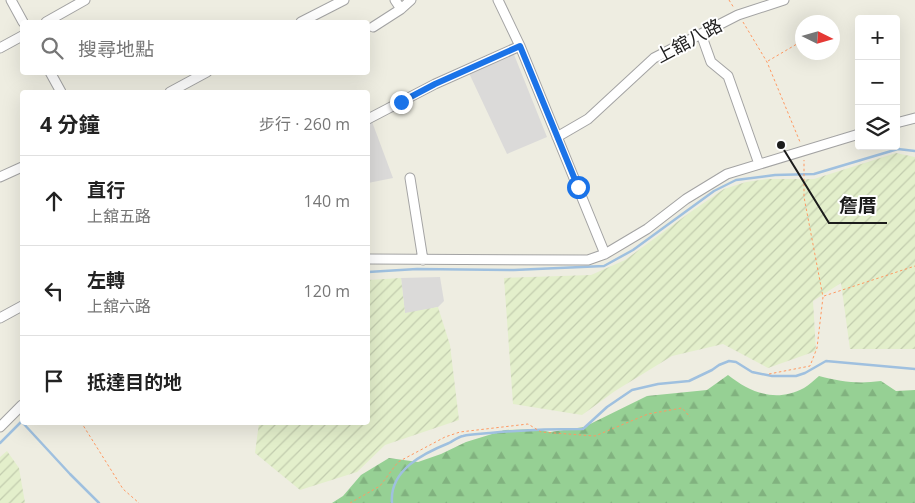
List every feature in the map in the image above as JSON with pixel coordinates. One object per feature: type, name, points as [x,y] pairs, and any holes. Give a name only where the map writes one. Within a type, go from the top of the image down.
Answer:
[{"type":"street","points":[[11,0],[22,20]]},
{"type":"street","points":[[50,20],[85,0]]},
{"type":"street","points":[[306,20],[344,0]]},
{"type":"street","points":[[395,0],[401,9]]},
{"type":"street","points":[[373,27],[401,9],[411,0]]},
{"type":"street","points":[[498,0],[520,46],[605,254]]},
{"type":"street","name":"上舘八路","points":[[557,137],[588,119],[654,58],[738,15],[784,0]]},
{"type":"street","points":[[701,34],[711,62],[728,76],[759,164]]},
{"type":"street","points":[[0,48],[20,37]]},
{"type":"street","points":[[370,118],[435,84],[520,46]]},
{"type":"street","points":[[52,75],[60,90]]},
{"type":"street","points":[[174,90],[201,75]]},
{"type":"street","points":[[900,122],[915,118]]},
{"type":"street","points":[[370,259],[588,260],[605,254],[647,229],[686,199],[727,174],[855,135]]},
{"type":"street","points":[[0,177],[20,168]]},
{"type":"street","points":[[410,178],[423,260]]},
{"type":"street","points":[[0,318],[20,307]]},
{"type":"street","points":[[0,427],[20,407]]},
{"type":"path","points":[[729,0],[767,62],[804,150],[804,197],[823,297],[817,348],[810,366],[769,374]]},
{"type":"path","points":[[767,62],[795,46]]},
{"type":"path","points":[[823,297],[915,266]]},
{"type":"path","points":[[350,503],[380,486],[398,462],[445,437],[460,432],[528,424],[541,432],[595,436],[648,414],[682,408],[690,417]]},
{"type":"path","points":[[83,425],[123,489],[139,503]]},
{"type":"shaded area","points":[[513,52],[547,137],[507,154],[468,71]]},
{"type":"shaded area","points":[[370,120],[393,178],[370,183]]},
{"type":"shaded area","points":[[440,277],[444,301],[438,307],[405,314],[401,278]]},
{"type":"green space","points":[[896,153],[915,157],[915,349],[850,349],[841,283],[813,301],[816,351],[768,368],[723,344],[672,356],[615,391],[582,415],[513,404],[504,278],[591,275],[625,260],[724,189],[746,182],[768,179],[814,179]]},
{"type":"green space","points":[[401,278],[405,313],[438,307],[450,345],[459,420],[385,445],[357,472],[300,490],[255,453],[259,425],[370,425],[370,280]]},
{"type":"green space","points":[[728,375],[755,391],[774,395],[784,395],[806,387],[819,376],[850,382],[881,381],[896,391],[915,390],[915,503],[332,503],[343,496],[361,475],[389,458],[418,462],[466,442],[505,430],[537,429],[550,432],[584,427],[647,396],[707,390]]},
{"type":"green space","points":[[7,451],[19,468],[25,503],[0,503],[0,457]]},
{"type":"waterway","points":[[370,272],[417,269],[514,270],[604,266],[633,250],[714,191],[736,180],[775,175],[814,174],[898,149],[915,151]]},
{"type":"waterway","points":[[392,503],[396,481],[410,464],[459,437],[513,431],[583,429],[607,407],[632,390],[658,384],[689,381],[729,361],[736,362],[752,372],[772,376],[796,376],[826,361],[915,369]]},
{"type":"waterway","points":[[0,443],[20,423]]},
{"type":"waterway","points":[[25,425],[99,503]]},
{"type":"place","name":"詹厝","points":[[781,145]]},
{"type":"route","points":[[401,102],[435,84],[520,46],[578,187]]}]
